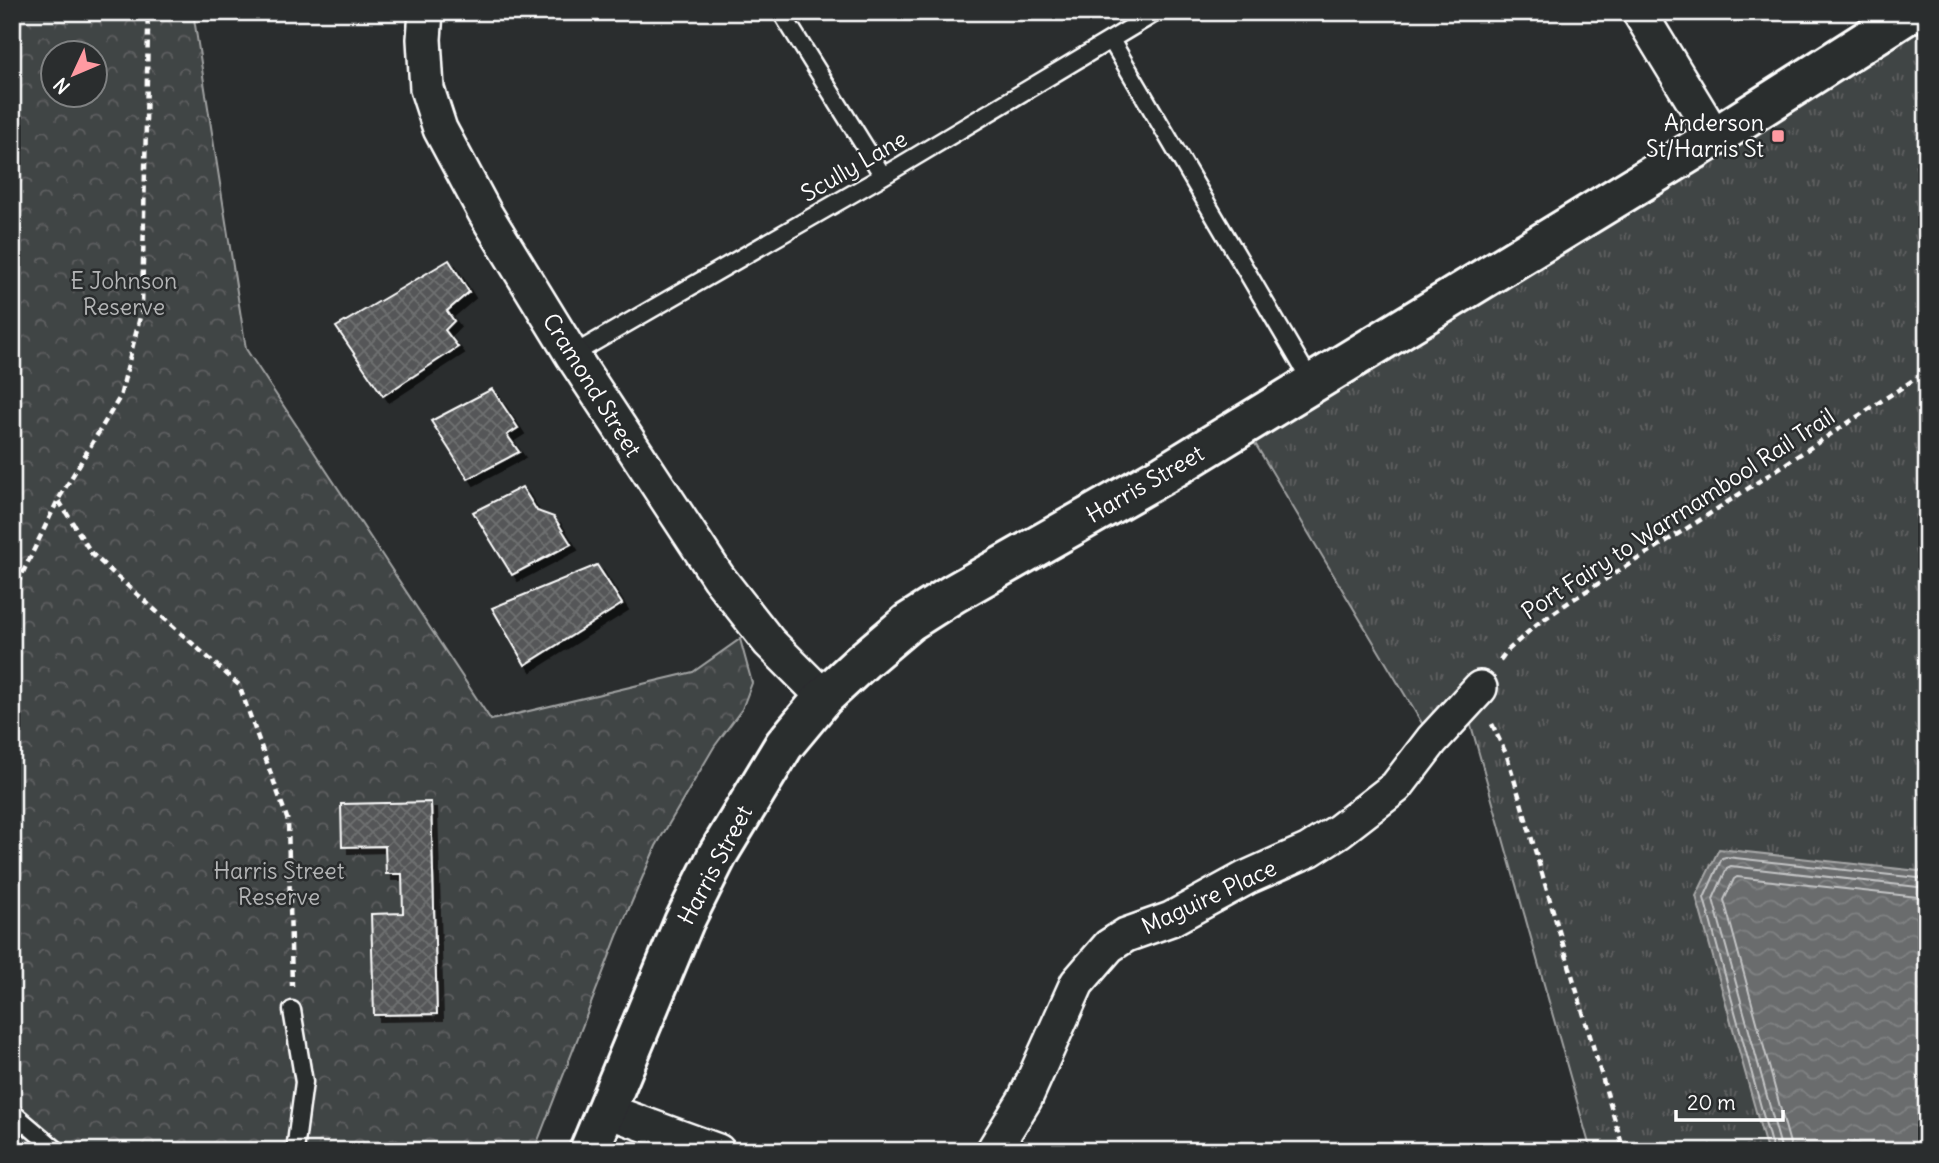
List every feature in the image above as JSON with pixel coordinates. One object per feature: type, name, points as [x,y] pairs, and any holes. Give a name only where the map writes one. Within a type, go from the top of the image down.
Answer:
[{"type":"street","points":[[1639,12],[1715,137]]},
{"type":"street","name":"Harris Street","points":[[589,1151],[684,922],[718,854],[784,745],[824,697],[909,622],[953,594],[1164,474],[1715,137],[1911,12]]},
{"type":"street","name":"Cramond Street","points":[[425,26],[427,89],[440,129],[485,213],[572,355],[718,577],[769,642],[824,697]]},
{"type":"street","name":"Maguire Place","points":[[993,1151],[1025,1099],[1077,984],[1109,946],[1126,935],[1171,919],[1246,878],[1309,850],[1339,831],[1396,787],[1432,740],[1480,688]]},
{"type":"street","points":[[606,1110],[718,1151]]},
{"type":"lane","points":[[781,12],[883,176]]},
{"type":"lane","name":"Scully Lane","points":[[572,355],[883,176],[1157,12]]},
{"type":"lane","points":[[1111,40],[1312,383]]},
{"type":"lane","points":[[292,1010],[304,1082],[295,1151]]},
{"type":"lane","points":[[12,1112],[58,1151]]},
{"type":"path","points":[[12,595],[58,500],[120,397],[142,309],[147,12]]},
{"type":"path","name":"Port Fairy to Warrnambool Rail Trail","points":[[1480,688],[1507,651],[1546,618],[1927,371]]},
{"type":"path","points":[[58,500],[92,554],[239,685],[288,821],[292,1010]]},
{"type":"path","points":[[1480,688],[1488,714],[1507,755],[1624,1151]]},
{"type":"green space","name":"Harris Street Reserve","points":[[12,12],[193,12],[246,349],[491,720],[693,672],[740,639],[752,683],[742,709],[714,747],[656,846],[618,934],[534,1151],[12,1151],[12,498],[16,495],[12,483]]},
{"type":"green space","points":[[1927,21],[1927,1151],[1591,1151],[1471,725],[1432,740],[1244,425]]},
{"type":"water","points":[[1719,849],[1927,872],[1927,1151],[1767,1151],[1696,896]]},
{"type":"building","points":[[449,260],[469,292],[447,311],[454,321],[445,330],[458,347],[383,396],[336,327]]},
{"type":"building","points":[[492,389],[518,428],[507,435],[519,452],[468,479],[431,421]]},
{"type":"building","points":[[522,487],[537,511],[554,517],[571,544],[512,575],[473,512]]},
{"type":"building","points":[[597,565],[622,604],[525,665],[492,608]]},
{"type":"building","points":[[431,802],[437,1014],[374,1015],[371,914],[403,913],[402,874],[386,874],[385,846],[342,847],[341,804]]},
{"type":"place","name":"Anderson St/Harris St","points":[[1778,136]]},
{"type":"park label","name":"E Johnson Reserve","points":[[124,294]]}]
